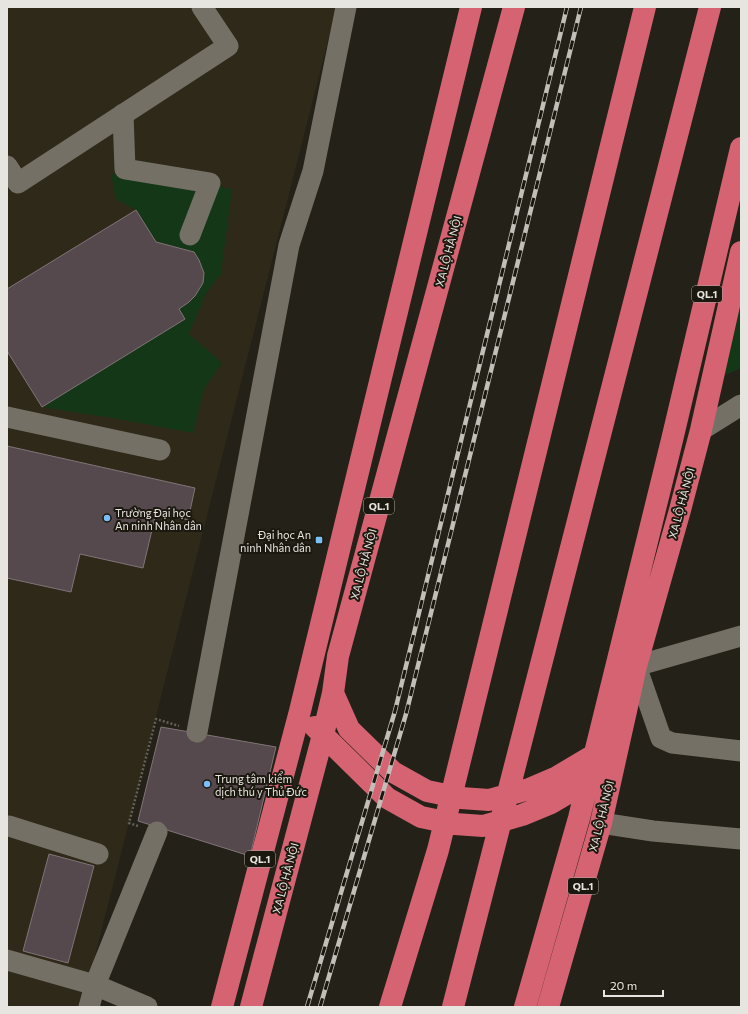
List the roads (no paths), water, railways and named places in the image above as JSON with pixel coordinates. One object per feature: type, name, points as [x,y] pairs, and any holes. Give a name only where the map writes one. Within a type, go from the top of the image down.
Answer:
[{"type":"highway","name":"QL.1","points":[[222,1007],[300,711],[471,7]]},
{"type":"highway","name":"XA LỘ HÀ NỘI","points":[[251,1007],[323,735],[333,693],[338,656],[514,7]]},
{"type":"highway","points":[[390,1007],[438,850],[645,7]]},
{"type":"highway","points":[[453,1007],[710,7]]},
{"type":"highway","name":"XA LỘ HÀ NỘI","points":[[526,1007],[579,818],[672,440],[741,148]]},
{"type":"highway","name":"XA LỘ HÀ NỘI","points":[[548,1007],[601,823],[613,763],[636,666],[701,430],[741,252]]},
{"type":"highway","points":[[672,440],[701,430]]},
{"type":"highway","points":[[333,693],[349,729],[393,772],[427,791],[461,798],[489,800],[529,789],[558,777],[594,755]]},
{"type":"highway","points":[[300,711],[386,798],[421,817],[455,824],[483,826],[522,815],[551,803],[587,783],[613,763]]},
{"type":"highway","points":[[579,818],[601,823]]},
{"type":"street","points":[[11,179],[123,114],[228,46],[202,7]]},
{"type":"street","points":[[196,732],[289,246],[313,171],[346,7]]},
{"type":"street","points":[[123,114],[125,169],[210,183],[190,235]]},
{"type":"street","points":[[701,430],[741,405]]},
{"type":"street","points":[[7,417],[160,450]]},
{"type":"street","points":[[741,636],[636,666],[661,738],[672,743],[741,751]]},
{"type":"street","points":[[601,823],[653,831],[741,839]]},
{"type":"street","points":[[8,828],[98,854]]},
{"type":"street","points":[[89,1007],[96,985],[157,832]]},
{"type":"street","points":[[7,960],[96,985],[147,1007]]},
{"type":"railway","points":[[307,1007],[395,711],[567,7]]},
{"type":"railway","points":[[320,1007],[406,714],[581,7]]},
{"type":"place","name":"Trường Đại học An ninh Nhân dân","points":[[107,518]]},
{"type":"place","name":"Đại học An ninh Nhân dân","points":[[319,540]]},
{"type":"place","name":"Trung tâm kiểm dịch thú y Thủ Đức","points":[[207,784]]}]
